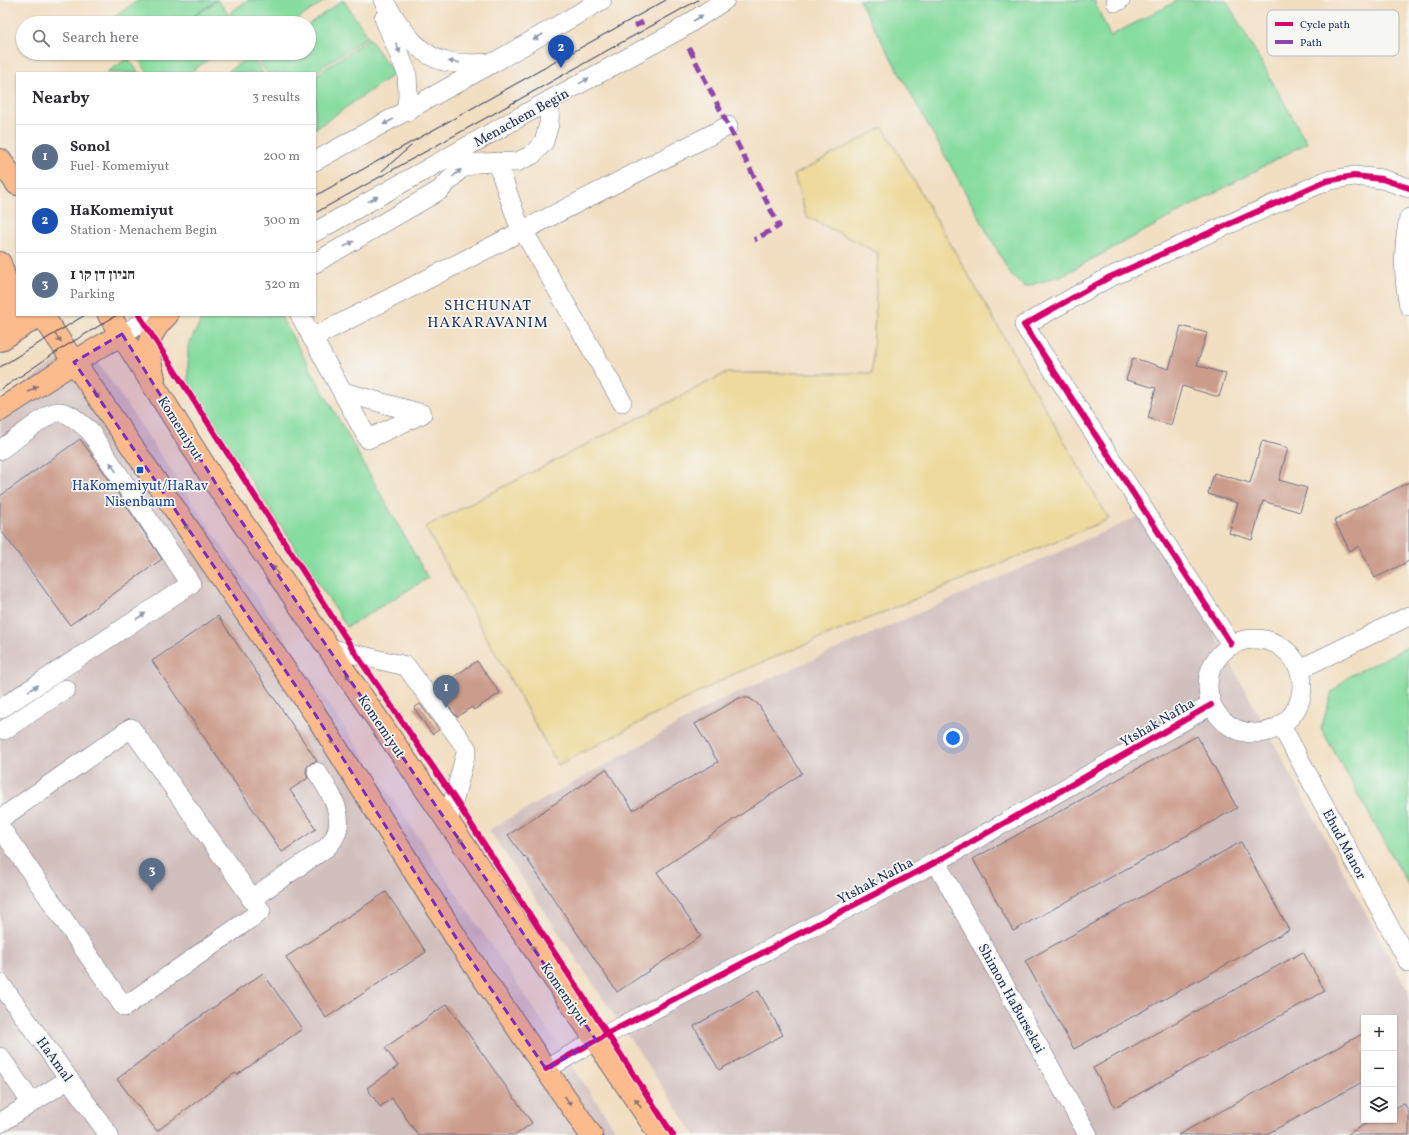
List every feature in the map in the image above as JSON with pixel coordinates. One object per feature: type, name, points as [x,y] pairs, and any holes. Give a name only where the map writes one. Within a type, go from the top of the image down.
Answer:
[{"type":"main road","points":[[0,160],[16,183]]},
{"type":"main road","points":[[0,255],[16,279]]},
{"type":"main road","points":[[0,263],[8,290],[9,305],[6,317],[0,328]]},
{"type":"main road","points":[[0,340],[39,316]]},
{"type":"main road","points":[[42,316],[314,714],[460,944],[591,1135]]},
{"type":"main road","name":"Komemiyut","points":[[110,316],[218,487],[448,822],[660,1135]]},
{"type":"main road","points":[[158,392],[149,358],[148,343],[159,322],[166,316]]},
{"type":"main road","points":[[0,410],[74,362],[122,334]]},
{"type":"street","points":[[376,0],[407,73],[408,96],[406,112]]},
{"type":"street","points":[[383,0],[414,43],[428,54],[447,62],[468,64],[493,63]]},
{"type":"street","points":[[316,160],[406,112],[602,0]]},
{"type":"street","name":"Menachem Begin","points":[[316,231],[550,100],[679,30],[725,0]]},
{"type":"street","points":[[316,262],[440,190],[460,170],[476,163],[517,162],[532,155],[544,142],[549,124],[550,100]]},
{"type":"street","points":[[312,338],[728,126]]},
{"type":"street","points":[[497,162],[517,220],[622,402]]},
{"type":"street","points":[[1231,644],[1024,325],[1108,278],[1326,181],[1354,176],[1382,179],[1409,188]]},
{"type":"street","points":[[1409,218],[1405,239],[1405,288],[1409,306]]},
{"type":"street","points":[[122,334],[155,316]]},
{"type":"street","points":[[301,316],[343,392]]},
{"type":"street","points":[[0,450],[50,414],[60,412],[69,415],[79,422],[89,430],[191,584],[0,709]]},
{"type":"street","points":[[1300,669],[1409,616]]},
{"type":"street","points":[[1246,638],[1263,638],[1278,644],[1291,655],[1300,669],[1302,688],[1299,704],[1290,718],[1281,725],[1266,732],[1249,733],[1233,728],[1220,718],[1211,705],[1207,685],[1210,669],[1218,654],[1231,644],[1246,638]]},
{"type":"street","points":[[328,648],[406,666],[467,749],[448,822]]},
{"type":"street","points":[[1,729],[66,689]]},
{"type":"street","name":"Ytshak Nafha","points":[[546,1069],[596,1040],[936,862],[1211,705]]},
{"type":"street","name":"Ehud Manor","points":[[1281,725],[1409,963]]},
{"type":"street","points":[[0,819],[131,728],[260,911],[124,1008],[0,827]]},
{"type":"street","points":[[252,898],[326,848],[335,837],[339,816],[332,795],[317,772]]},
{"type":"street","name":"Shimon HaBursekai","points":[[936,862],[1088,1135]]},
{"type":"street","name":"HaAmal","points":[[0,983],[109,1135]]},
{"type":"street","points":[[0,1057],[31,1102]]},
{"type":"street","points":[[0,1122],[69,1079]]},
{"type":"highlighted area","points":[[122,334],[218,487],[596,1040],[546,1069],[460,944],[315,714],[74,362]]},
{"type":"shaded area","points":[[84,341],[619,1135],[0,1135],[0,402]]},
{"type":"shaded area","points":[[1149,512],[1409,993],[1409,1135],[695,1135],[489,830],[721,700]]},
{"type":"green space","points":[[139,0],[217,0],[193,16],[115,16]]},
{"type":"green space","points":[[218,0],[229,16],[194,16]]},
{"type":"green space","points":[[248,0],[326,0],[302,16],[232,16],[230,13]]},
{"type":"green space","points":[[343,0],[368,36],[315,72],[266,72],[258,60],[316,60],[316,19]]},
{"type":"green space","points":[[859,0],[1094,0],[1110,36],[1179,0],[1226,0],[1307,143],[1063,275],[1025,287],[1011,275]]},
{"type":"green space","points":[[369,38],[394,74],[316,128],[316,75]]},
{"type":"green space","points":[[125,60],[129,60],[138,72],[107,72]]},
{"type":"green space","points":[[139,60],[208,60],[190,72],[147,72]]},
{"type":"green space","points":[[245,60],[254,60],[262,72],[227,72]]},
{"type":"green space","points":[[203,316],[281,316],[428,578],[347,627],[188,384],[188,346]]},
{"type":"green space","points":[[1409,646],[1409,886],[1321,728],[1332,692],[1349,676]]},
{"type":"sand","points":[[883,127],[1109,519],[734,674],[558,765],[425,527],[726,373],[872,373],[878,253],[806,216],[794,175]]},
{"type":"building","points":[[1181,326],[1207,333],[1197,365],[1226,374],[1219,397],[1182,386],[1171,425],[1148,418],[1156,388],[1126,380],[1133,358],[1169,369]]},
{"type":"building","points":[[80,439],[162,559],[70,625],[0,529],[0,496]]},
{"type":"building","points":[[1262,441],[1288,448],[1279,480],[1307,488],[1300,512],[1263,501],[1252,540],[1229,533],[1238,503],[1208,494],[1214,473],[1250,483]]},
{"type":"building","points":[[1409,482],[1409,561],[1375,578],[1359,546],[1350,551],[1334,520]]},
{"type":"building","points":[[218,616],[317,761],[311,763],[307,767],[306,772],[308,778],[290,790],[316,829],[282,852],[152,661]]},
{"type":"building","points":[[477,661],[500,693],[474,710],[472,707],[457,717],[438,692],[455,681],[452,678]]},
{"type":"building","points":[[739,698],[749,698],[758,704],[802,773],[657,872],[701,936],[617,992],[525,856],[524,857],[508,835],[606,769],[633,810],[718,762],[695,724]]},
{"type":"building","points":[[420,704],[439,730],[432,734],[414,708]]},
{"type":"building","points":[[1197,736],[1237,808],[1013,931],[973,859]]},
{"type":"building","points":[[1241,842],[1289,930],[1074,1049],[1025,961]]},
{"type":"building","points":[[386,892],[426,952],[326,1018],[286,957]]},
{"type":"building","points":[[1303,952],[1325,991],[1115,1107],[1093,1068]]},
{"type":"building","points":[[263,973],[302,1029],[237,1075],[235,1073],[157,1131],[117,1079],[187,1026]]},
{"type":"building","points":[[758,990],[783,1035],[719,1070],[694,1026]]},
{"type":"building","points":[[447,1004],[532,1123],[516,1135],[418,1135],[392,1098],[380,1107],[367,1088],[398,1066],[385,1048]]},
{"type":"building","points":[[1361,1035],[1361,1083],[1265,1135],[1178,1135]]},
{"type":"building","points":[[1404,1103],[1409,1113],[1409,1135],[1346,1135],[1368,1123],[1397,1123],[1397,1106]]},
{"type":"tram line","points":[[316,195],[666,0]]},
{"type":"tram line","points":[[316,212],[698,0]]},
{"type":"tram line","points":[[382,171],[411,146]]},
{"type":"tram line","points":[[0,367],[83,316]]},
{"type":"tram line","points":[[0,390],[64,347],[115,316]]},
{"type":"marked path","points":[[635,26],[643,22]]},
{"type":"marked path","points":[[689,48],[779,226],[754,240]]},
{"type":"cycle path","points":[[1231,644],[1024,325],[1108,278],[1326,181],[1354,176],[1382,179],[1409,188]]},
{"type":"cycle path","points":[[140,316],[356,654],[454,798],[673,1135]]},
{"type":"cycle path","points":[[546,1069],[607,1034],[936,862],[1211,705]]},
{"type":"place","name":"HaKomemiyut","points":[[561,68]]},
{"type":"place","name":"HaKomemiyut/HaRav Nisenbaum","points":[[140,470]]},
{"type":"place","name":"Sonol","points":[[446,708]]},
{"type":"place","name":"חניון דן קו 1","points":[[152,891]]},
{"type":"district","name":"SHCHUNAT HAKARAVANIM","points":[[488,314]]}]
